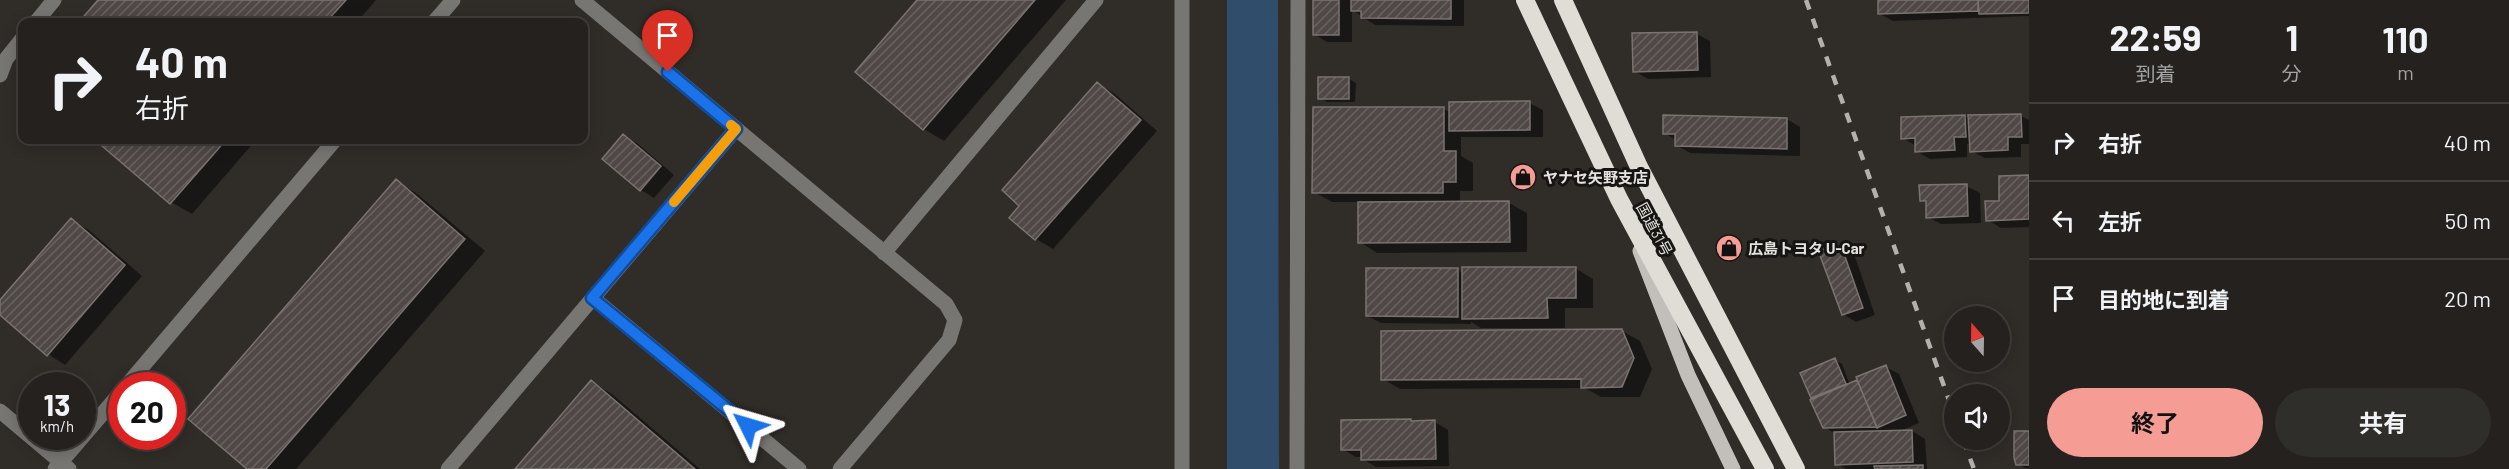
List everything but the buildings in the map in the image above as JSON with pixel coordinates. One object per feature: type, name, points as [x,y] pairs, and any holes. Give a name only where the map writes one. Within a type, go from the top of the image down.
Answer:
[{"type":"highway","name":"国道31号","points":[[1525,0],[1619,199],[1765,469]]},
{"type":"highway","name":"国道31号","points":[[1563,0],[1639,166],[1796,469]]},
{"type":"main road","points":[[1619,199],[1688,375],[1733,469]]},
{"type":"street","points":[[39,18],[54,0]]},
{"type":"street","points":[[437,18],[453,0]]},
{"type":"street","points":[[582,0],[946,304],[955,320],[949,340],[840,469]]},
{"type":"street","points":[[884,253],[1096,0]]},
{"type":"street","points":[[1182,0],[1182,469]]},
{"type":"street","points":[[1297,469],[1298,0]]},
{"type":"street","points":[[0,75],[6,59],[18,44]]},
{"type":"street","points":[[447,469],[736,129]]},
{"type":"street","points":[[138,372],[331,144]]},
{"type":"street","points":[[592,298],[800,469]]},
{"type":"street","points":[[0,411],[62,467],[108,409]]},
{"type":"water","points":[[1227,0],[1278,0],[1279,469],[1227,469]]},
{"type":"railway","points":[[1806,0],[1944,386]]},
{"type":"railway","points":[[1967,450],[1974,469]]},
{"type":"slow traffic","points":[[674,202],[736,129],[731,125]]},
{"type":"place","name":"ヤナセ矢野支店","points":[[1523,177]]},
{"type":"place","name":"広島トヨタ U-Car","points":[[1729,248]]},
{"type":"route","points":[[668,72],[736,129],[592,298],[748,426]]}]
